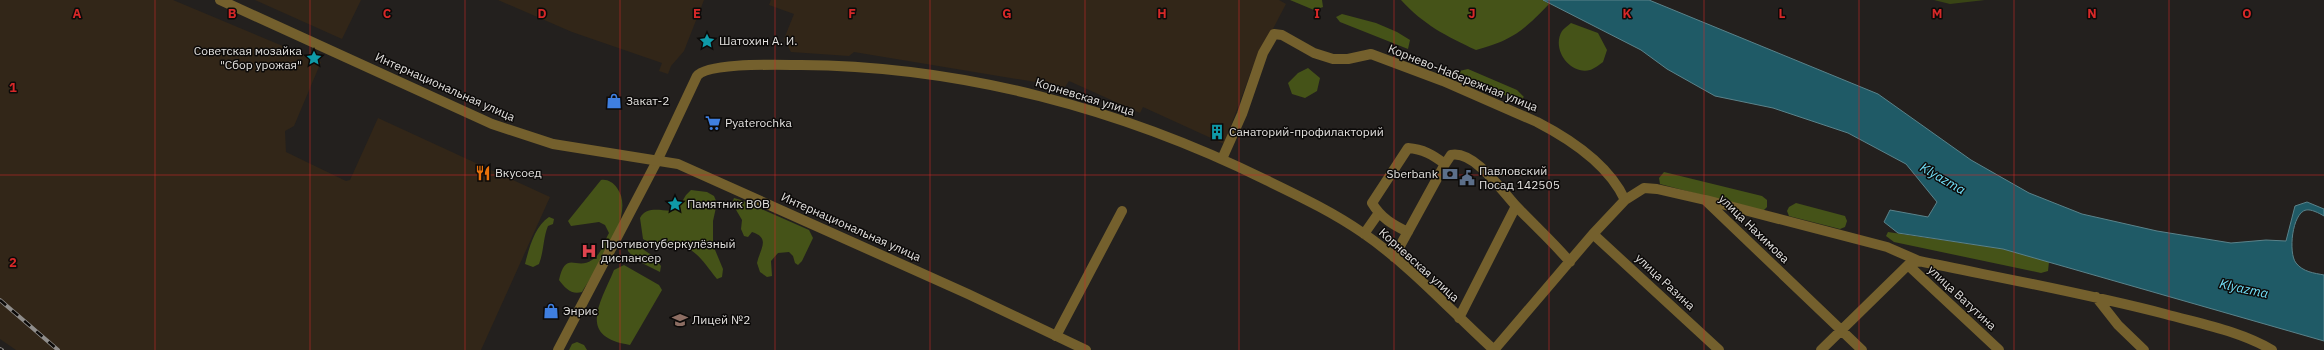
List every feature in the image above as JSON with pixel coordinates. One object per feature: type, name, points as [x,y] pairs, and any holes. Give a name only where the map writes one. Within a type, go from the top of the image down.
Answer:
[{"type":"street","name":"Интернациональная улица","points":[[220,0],[492,124],[553,144],[678,164],[1086,350]]},
{"type":"street","name":"Корнево-Набережная улица","points":[[1222,159],[1242,114],[1263,53],[1274,34],[1282,35],[1314,53],[1333,59],[1348,59],[1371,54],[1443,81],[1537,122],[1550,129],[1600,166],[1618,186],[1625,200]]},
{"type":"street","name":"Корневская улица","points":[[657,161],[700,72],[750,64],[853,65],[970,81],[1071,104],[1222,159],[1304,199],[1364,234],[1394,257],[1494,350]]},
{"type":"street","points":[[1408,232],[1391,224],[1378,214],[1372,203],[1408,148],[1418,149],[1432,154],[1445,164]]},
{"type":"street","points":[[1394,257],[1445,164],[1451,155],[1456,154],[1470,160],[1489,174],[1516,206],[1544,231],[1570,262]]},
{"type":"street","points":[[558,350],[657,161]]},
{"type":"street","name":"улица Нахимова","points":[[1494,350],[1593,234],[1625,200],[1644,188],[1657,189],[1705,200],[1862,350]]},
{"type":"street","points":[[1705,200],[1888,247],[1919,261],[2096,297],[2206,325],[2260,343],[2272,350]]},
{"type":"street","points":[[1459,318],[1516,206]]},
{"type":"street","points":[[1056,336],[1122,211]]},
{"type":"street","points":[[1364,234],[1378,214]]},
{"type":"street","name":"улица Разина","points":[[1593,234],[1719,350]]},
{"type":"street","points":[[1821,350],[1908,265],[1919,261]]},
{"type":"street","name":"улица Ватутина","points":[[1908,265],[1999,350]]},
{"type":"street","points":[[2096,297],[2118,325],[2144,350]]},
{"type":"shaded area","points":[[0,0],[173,0],[321,62],[294,126],[285,131],[286,152],[346,181],[350,180],[378,118],[550,197],[481,350],[16,350],[0,339]]},
{"type":"shaded area","points":[[255,0],[361,0],[342,39]]},
{"type":"shaded area","points":[[498,0],[704,0],[684,51],[671,66],[668,74],[659,71],[662,63],[572,32]]},
{"type":"shaded area","points":[[771,0],[1279,0],[1286,4],[1252,69],[1224,144],[1143,107],[1140,113],[1069,81],[1065,87],[854,52],[849,56],[791,52],[784,39],[794,14],[769,5]]},
{"type":"green space","points":[[1290,0],[1322,0],[1323,7],[1314,10]]},
{"type":"green space","points":[[1401,0],[1543,0],[1549,4],[1517,33],[1509,38],[1476,50],[1455,40],[1427,23]]},
{"type":"green space","points":[[1934,0],[1985,0],[1950,4]]},
{"type":"green space","points":[[1342,14],[1376,23],[1397,32],[1410,40],[1408,49],[1340,22],[1336,17]]},
{"type":"green space","points":[[1571,23],[1598,33],[1607,50],[1603,62],[1595,68],[1590,70],[1576,69],[1569,65],[1564,59],[1559,45],[1559,38],[1562,31]]},
{"type":"green space","points":[[1308,68],[1320,78],[1317,91],[1305,98],[1292,94],[1288,83],[1298,73]]},
{"type":"green space","points":[[1468,69],[1517,90],[1524,97],[1519,101],[1462,77],[1459,71]]},
{"type":"green space","points":[[1664,172],[1762,196],[1767,200],[1767,207],[1763,211],[1660,184],[1659,178]]},
{"type":"green space","points":[[601,180],[610,181],[617,188],[622,199],[622,212],[612,241],[604,255],[582,292],[575,293],[566,288],[559,280],[565,265],[572,262],[586,263],[595,258],[600,252],[609,233],[605,225],[599,222],[571,226],[568,221]]},
{"type":"green space","points":[[691,190],[707,192],[714,196],[717,203],[713,221],[713,245],[723,269],[722,277],[717,279],[700,258],[691,250],[677,244],[668,247],[660,247],[643,239],[640,218],[643,214],[652,210],[677,210],[686,195]]},
{"type":"green space","points":[[734,198],[809,230],[813,238],[802,261],[798,265],[795,263],[793,256],[789,252],[778,253],[771,261],[772,276],[767,277],[760,272],[757,263],[763,241],[758,234],[752,232],[748,237],[744,236],[741,229],[742,220],[732,203]]},
{"type":"green space","points":[[1796,203],[1845,216],[1847,221],[1845,227],[1840,229],[1789,216],[1787,211],[1789,207]]},
{"type":"green space","points":[[549,217],[554,219],[553,224],[548,226],[546,231],[539,264],[533,267],[525,264],[536,232]]},
{"type":"green space","points":[[1888,232],[2003,249],[2049,262],[2048,271],[2041,273],[1894,242],[1886,236]]},
{"type":"green space","points":[[632,242],[653,256],[661,266],[660,272],[636,260],[628,251],[628,245]]},
{"type":"green space","points":[[624,265],[659,285],[662,290],[630,345],[613,341],[603,334],[598,326],[597,316],[603,294],[614,270]]},
{"type":"green space","points":[[577,342],[584,345],[587,350],[569,350],[572,344]]},
{"type":"water","name":"Klyazma","points":[[1543,0],[1649,0],[1878,94],[1971,160],[2029,193],[2082,214],[2157,231],[2231,243],[2266,240],[2286,241],[2295,206],[2307,202],[2324,209],[2324,216],[2310,210],[2306,210],[2297,218],[2293,234],[2292,251],[2296,263],[2299,266],[2309,272],[2324,275],[2324,341],[2003,249],[1898,233],[1884,222],[1890,210],[1928,217],[1937,202],[1906,164],[1848,133],[1773,108],[1715,96],[1667,69],[1641,50]]},
{"type":"railway","points":[[0,300],[58,350]]},
{"type":"place","name":"Шатохин А. И.","points":[[707,41]]},
{"type":"place","name":"Советская мозайка \"Сбор урожая\"","points":[[314,58]]},
{"type":"place","name":"Закат-2","points":[[614,101]]},
{"type":"place","name":"Pyaterochka","points":[[713,123]]},
{"type":"place","name":"Санаторий-профилакторий","points":[[1217,132]]},
{"type":"place","name":"Вкусоед","points":[[483,173]]},
{"type":"place","name":"Sberbank","points":[[1450,174]]},
{"type":"place","name":"Павловский Посад 142505","points":[[1467,178]]},
{"type":"place","name":"Памятник ВОВ","points":[[675,204]]},
{"type":"place","name":"Противотуберкулёзный диспансер","points":[[589,251]]},
{"type":"place","name":"Энрис","points":[[551,311]]},
{"type":"place","name":"Лицей №2","points":[[680,320]]}]
